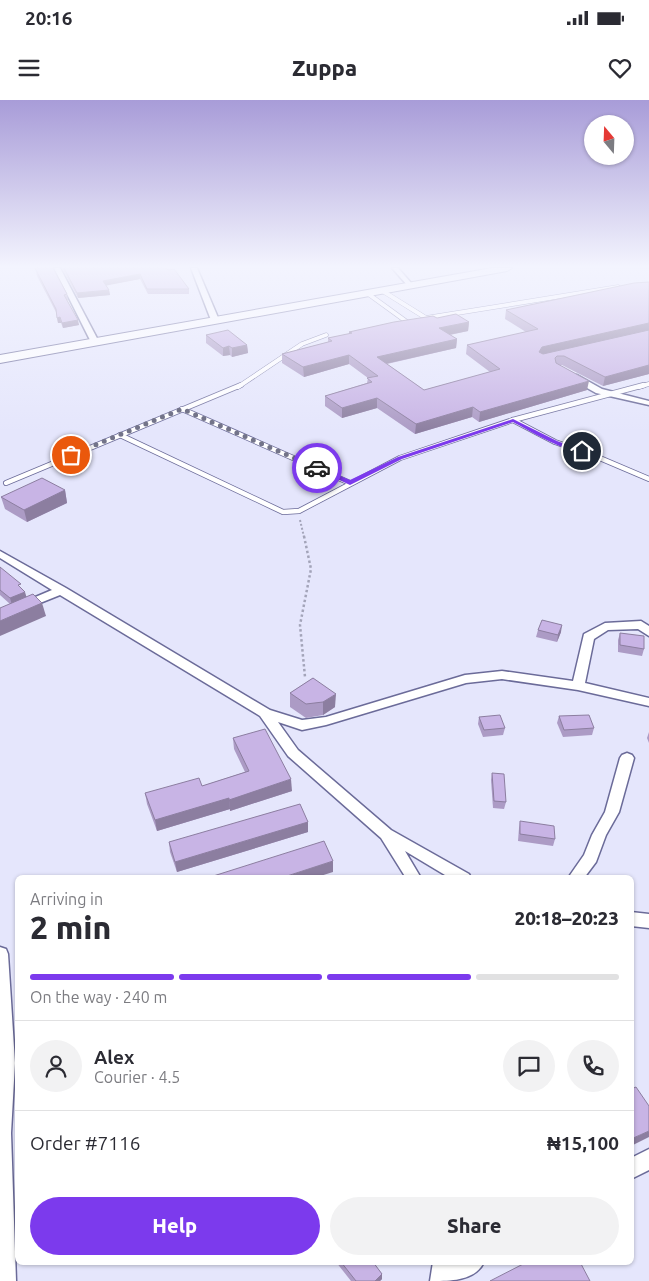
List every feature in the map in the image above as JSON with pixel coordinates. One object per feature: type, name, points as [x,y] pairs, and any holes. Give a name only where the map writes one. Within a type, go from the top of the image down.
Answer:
[{"type":"main road","points":[[0,359],[198,323]]},
{"type":"street","points":[[85,323],[95,342]]},
{"type":"street","points":[[566,373],[599,391],[649,403]]},
{"type":"street","points":[[0,554],[265,713],[302,725],[326,721],[465,679],[502,674],[578,686],[649,702]]},
{"type":"street","points":[[0,616],[62,590]]},
{"type":"street","points":[[578,686],[588,637],[605,627],[641,625],[649,632]]},
{"type":"street","points":[[265,713],[293,753],[386,834],[459,875]]},
{"type":"street","points":[[577,875],[591,858],[599,835],[612,812],[627,758]]},
{"type":"street","points":[[386,834],[412,875]]},
{"type":"street","points":[[634,919],[649,921]]},
{"type":"street","points":[[0,954],[6,1063],[2,1133],[5,1281]]},
{"type":"street","points":[[634,1168],[649,1160]]},
{"type":"street","points":[[441,1281],[443,1265]]},
{"type":"street","points":[[447,1281],[470,1265]]},
{"type":"lane","points":[[6,483],[240,386],[302,344],[326,335]]},
{"type":"lane","points":[[120,435],[283,512],[299,511],[400,458],[513,420],[649,384]]},
{"type":"lane","points":[[182,409],[350,483]]},
{"type":"lane","points":[[513,420],[555,442],[595,456],[649,479]]},
{"type":"path","points":[[299,511],[311,569],[300,625],[305,677]]},
{"type":"building","points":[[389,323],[463,323],[439,328],[457,339],[377,357],[424,390],[500,369],[467,345],[538,329],[528,323],[648,323],[542,347],[539,352],[543,354],[649,330],[649,365],[605,377],[564,356],[557,356],[555,358],[556,363],[589,381],[480,412],[473,407],[416,424],[377,398],[342,408],[325,396],[372,382],[367,378],[378,376],[349,355],[303,367],[282,354],[332,341],[328,338]]},
{"type":"building","points":[[228,330],[247,345],[223,348],[206,335]]},
{"type":"building","points":[[42,478],[65,490],[24,510],[1,497]]},
{"type":"building","points":[[0,567],[21,584],[18,585],[25,592],[10,598],[0,590]]},
{"type":"building","points":[[33,594],[42,603],[0,621],[0,608]]},
{"type":"building","points":[[542,620],[562,625],[558,635],[538,630]]},
{"type":"building","points":[[620,633],[644,636],[644,649],[620,645]]},
{"type":"building","points":[[313,678],[336,694],[323,702],[306,704],[290,693]]},
{"type":"building","points":[[500,715],[505,728],[484,730],[479,717]]},
{"type":"building","points":[[589,715],[594,728],[564,730],[559,716]]},
{"type":"building","points":[[265,729],[291,779],[229,800],[229,798],[155,820],[145,793],[199,778],[202,786],[249,771],[233,738]]},
{"type":"building","points":[[492,773],[504,774],[506,802],[494,801]]},
{"type":"building","points":[[300,804],[308,822],[175,862],[169,842]]},
{"type":"building","points":[[520,821],[554,826],[555,839],[520,834]]},
{"type":"building","points":[[324,841],[333,861],[290,875],[216,875]]},
{"type":"building","points":[[636,1087],[649,1106],[649,1131],[634,1138],[634,1088]]},
{"type":"building","points":[[343,1265],[375,1265],[382,1274],[375,1281],[356,1281]]},
{"type":"building","points":[[521,1265],[582,1265],[590,1281],[490,1281]]},
{"type":"way so far","points":[[71,455],[182,409],[317,468]]},
{"type":"route","points":[[317,468],[350,483],[400,458],[513,420],[555,442],[582,451]]}]
